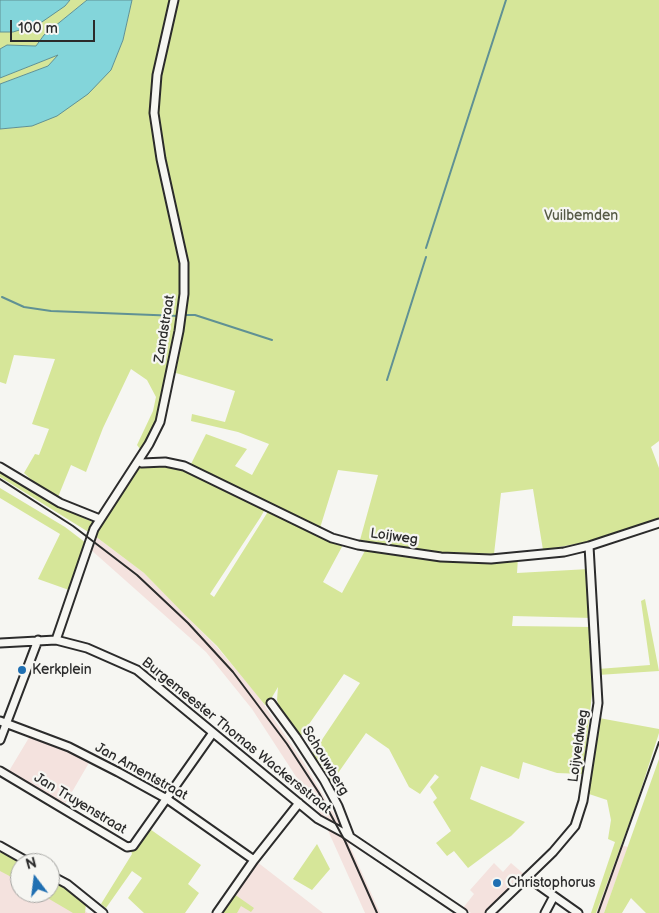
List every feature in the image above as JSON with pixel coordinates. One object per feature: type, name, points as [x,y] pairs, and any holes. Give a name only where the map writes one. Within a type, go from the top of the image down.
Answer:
[{"type":"street","name":"Zandstraat","points":[[56,640],[86,551],[100,519],[149,444],[164,408],[184,294],[181,247],[161,159],[154,113],[157,74],[174,0]]},
{"type":"street","name":"Loijweg","points":[[138,461],[142,463],[165,462],[184,466],[332,538],[358,545],[469,559],[523,556],[589,546],[659,523]]},
{"type":"street","points":[[0,466],[60,503],[100,519]]},
{"type":"street","name":"Loijveldweg","points":[[490,913],[575,826],[583,801],[598,703],[589,546]]},
{"type":"street","points":[[0,740],[3,722],[38,640]]},
{"type":"street","name":"Burgemeester Thomas Wackersstraat","points":[[0,643],[56,640],[86,648],[137,670],[212,734],[318,819],[350,837]]},
{"type":"street","name":"Schouwberg","points":[[271,703],[296,736],[324,780],[338,806],[350,837]]},
{"type":"street","name":"Jan Amentstraat","points":[[3,722],[69,747],[167,799],[254,860]]},
{"type":"street","name":"Jan Truyenstraat","points":[[0,771],[127,847],[133,846],[212,734]]},
{"type":"street","points":[[217,913],[254,860],[299,803]]},
{"type":"street","points":[[350,837],[463,913]]},
{"type":"street","points":[[0,846],[12,853]]},
{"type":"street","points":[[527,877],[578,913]]},
{"type":"street","points":[[60,880],[103,913]]},
{"type":"street","points":[[545,913],[554,896]]},
{"type":"shaded area","points":[[95,536],[144,573],[216,646],[256,693],[304,763],[340,824],[380,913],[365,913],[321,815],[252,709],[206,652],[90,549]]},
{"type":"shaded area","points":[[30,736],[90,761],[65,804],[9,771]]},
{"type":"shaded area","points":[[620,845],[628,847],[604,913],[596,913]]},
{"type":"shaded area","points":[[0,850],[10,857],[10,903],[60,903],[60,893],[88,913],[0,913]]},
{"type":"shaded area","points":[[252,858],[323,913],[215,913]]},
{"type":"shaded area","name":"Christophorus","points":[[494,863],[503,872],[511,863],[525,875],[486,913],[471,913],[463,908],[474,894],[470,890]]},
{"type":"green space","points":[[70,0],[87,0],[44,35],[36,46],[8,45],[0,49],[0,32],[13,32],[65,6]]},
{"type":"green space","points":[[132,0],[170,0],[155,65],[152,93],[152,124],[170,208],[168,208],[169,218],[173,224],[180,260],[179,313],[160,411],[143,448],[140,449],[137,445],[153,411],[156,397],[147,380],[131,369],[103,428],[86,472],[71,465],[58,497],[35,483],[24,473],[35,454],[39,455],[49,429],[32,424],[55,359],[14,355],[6,384],[0,382],[0,129],[32,126],[111,70],[123,40]]},
{"type":"green space","name":"Vuilbemden","points":[[177,0],[659,0],[659,441],[651,447],[659,468],[659,519],[597,540],[543,550],[533,489],[501,493],[494,554],[437,552],[360,540],[378,475],[338,470],[320,528],[190,466],[206,434],[247,449],[235,466],[252,475],[269,444],[238,432],[191,421],[192,414],[225,422],[235,391],[176,373],[186,304],[186,260],[164,155],[157,102],[162,59]]},
{"type":"green space","points":[[60,54],[48,66],[0,84],[0,78]]},
{"type":"green space","points":[[142,465],[167,465],[182,468],[262,507],[264,511],[260,518],[210,594],[214,597],[269,510],[344,543],[323,582],[342,593],[367,547],[449,559],[518,558],[517,573],[589,569],[592,618],[513,616],[512,626],[592,627],[592,694],[583,774],[557,773],[523,762],[519,779],[481,766],[470,799],[525,822],[511,836],[468,868],[454,851],[447,856],[436,843],[451,831],[433,802],[437,798],[430,787],[439,777],[435,774],[420,794],[409,787],[389,749],[366,733],[329,786],[311,756],[360,683],[344,674],[300,737],[280,710],[277,700],[278,687],[268,704],[265,705],[217,646],[144,573],[95,536],[101,522],[137,467]]},
{"type":"green space","points":[[0,469],[69,511],[97,524],[90,533],[0,477]]},
{"type":"green space","points":[[0,488],[65,527],[86,543],[69,590],[38,579],[60,534],[0,498]]},
{"type":"green space","points":[[645,599],[659,671],[598,675],[598,669],[650,665],[641,601]]},
{"type":"green space","points":[[599,718],[659,729],[659,733],[637,802],[596,913],[591,913],[615,842],[608,839],[611,820],[607,800],[586,793]]},
{"type":"green space","points":[[659,759],[659,913],[646,913],[631,898],[622,913],[604,913]]},
{"type":"green space","points":[[147,827],[201,865],[188,884],[199,893],[185,913],[144,913],[128,898],[142,878],[132,871],[106,908],[101,904]]},
{"type":"green space","points":[[317,844],[330,869],[312,890],[293,879]]},
{"type":"green space","points":[[3,852],[10,856],[10,876],[0,871],[0,853]]},
{"type":"green space","points":[[60,883],[84,899],[86,904],[85,913],[73,913],[56,903],[60,903]]},
{"type":"green space","points":[[234,894],[254,908],[251,912],[241,906],[237,913],[222,913]]},
{"type":"water","points":[[0,0],[70,0],[65,6],[39,24],[13,32],[0,32]]},
{"type":"water","points":[[87,0],[132,0],[123,40],[111,70],[88,94],[57,116],[32,126],[0,129],[0,84],[48,66],[58,55],[0,78],[0,49],[7,45],[36,46],[44,35]]},
{"type":"waterway","points":[[426,248],[506,0]]},
{"type":"waterway","points":[[387,380],[426,257]]},
{"type":"waterway","points":[[2,297],[24,307],[51,311],[179,316]]},
{"type":"waterway","points":[[184,315],[195,315],[272,340]]},
{"type":"railway","points":[[0,479],[73,526],[137,575],[188,623],[233,672],[287,744],[319,793],[345,841],[377,913]]},
{"type":"railway","points":[[598,913],[659,742]]},
{"type":"place","name":"Kerkplein","points":[[22,670]]},
{"type":"place","name":"Christophorus","points":[[497,883]]}]
